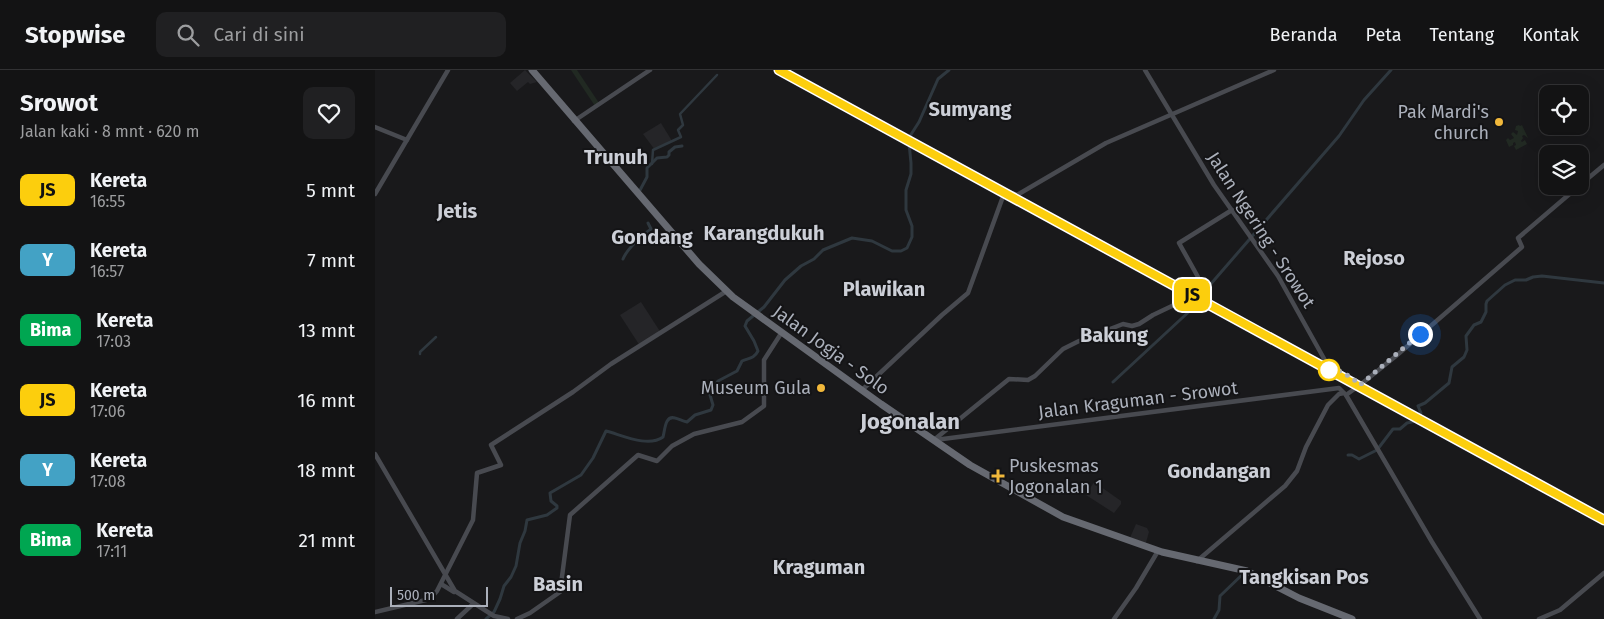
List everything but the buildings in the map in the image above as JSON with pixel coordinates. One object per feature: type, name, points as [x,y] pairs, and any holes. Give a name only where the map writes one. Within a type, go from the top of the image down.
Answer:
[{"type":"highway","name":"Jalan Jogja - Solo","points":[[531,70],[697,265],[725,292],[958,460],[1026,499],[1075,524],[1157,552],[1245,572],[1332,614],[1347,619]]},
{"type":"highway","name":"Jalan Jogja - Solo","points":[[574,121],[699,264],[733,297],[756,315]]},
{"type":"highway","name":"Jalan Jogja - Solo","points":[[861,391],[1003,486]]},
{"type":"highway","name":"Jalan Jogja - Solo","points":[[1318,607],[1347,619]]},
{"type":"street","points":[[375,194],[449,70]]},
{"type":"street","points":[[574,121],[649,70]]},
{"type":"street","name":"Jalan Ngering - Srowot","points":[[1145,70],[1201,164],[1278,276],[1327,364],[1351,377],[1360,385]]},
{"type":"street","points":[[861,391],[942,315],[969,293],[1005,192],[1017,195],[1106,143],[1274,70]]},
{"type":"street","points":[[375,127],[407,140]]},
{"type":"street","points":[[1589,178],[1604,165]]},
{"type":"street","points":[[1197,561],[1235,530],[1259,506],[1285,486],[1297,470],[1327,405],[1339,394],[1349,395],[1522,247],[1518,238],[1568,195]]},
{"type":"street","points":[[935,440],[1009,379],[1025,381],[1030,379],[1067,347],[1123,324],[1132,326],[1139,324],[1173,305],[1187,293],[1199,277],[1179,243],[1232,210]]},
{"type":"street","points":[[375,612],[432,598],[473,520],[477,473],[501,465],[491,445],[573,392],[611,364],[725,292]]},
{"type":"street","points":[[517,619],[530,613],[560,592],[569,518],[636,456],[640,455],[657,461],[671,446],[704,431],[742,422],[764,406],[763,380],[765,357],[781,333]]},
{"type":"street","name":"Jalan Kraguman - Srowot","points":[[935,440],[1339,388],[1345,394]]},
{"type":"street","points":[[1345,394],[1480,619]]},
{"type":"street","points":[[375,454],[456,592]]},
{"type":"street","points":[[1114,619],[1157,552]]},
{"type":"street","points":[[1539,619],[1560,610],[1604,573]]},
{"type":"street","points":[[441,584],[492,615],[508,619]]},
{"type":"street","points":[[457,619],[473,604]]},
{"type":"shaded area","points":[[525,70],[537,82],[530,84],[528,82],[517,91],[510,83]]},
{"type":"shaded area","points":[[571,70],[577,70],[599,103],[595,106]]},
{"type":"shaded area","points":[[661,123],[672,141],[655,150],[643,134]]},
{"type":"shaded area","points":[[1522,125],[1528,138],[1524,135],[1522,136],[1521,141],[1525,140],[1527,144],[1516,150],[1515,142],[1509,147],[1506,140],[1514,138],[1511,134],[1513,132],[1517,135],[1518,131],[1515,130],[1516,126]]},
{"type":"shaded area","points":[[641,302],[661,333],[640,346],[620,315]]},
{"type":"shaded area","points":[[1094,482],[1121,501],[1121,504],[1114,513],[1086,495]]},
{"type":"shaded area","points":[[1136,524],[1147,528],[1149,532],[1145,546],[1129,540]]},
{"type":"waterway","points":[[486,619],[494,612],[504,586],[516,566],[527,520],[547,515],[557,508],[551,501],[550,493],[581,475],[593,458],[606,431],[635,440],[657,440],[663,437],[669,419],[675,418],[687,422],[695,415],[711,410],[713,405],[710,395],[718,381],[737,371],[742,361],[753,357],[758,351],[745,326],[747,321],[764,307],[785,280],[823,250],[852,238],[872,241],[892,251],[901,251],[907,248],[912,237],[912,226],[906,210],[906,190],[911,174],[910,136],[919,122],[938,79],[949,70]]},
{"type":"waterway","points":[[1113,382],[1194,307],[1203,293],[1339,136],[1364,100],[1391,70]]},
{"type":"waterway","points":[[652,164],[653,150],[681,137],[678,130],[683,125],[680,114],[717,75]]},
{"type":"waterway","points":[[639,192],[647,177],[647,168],[657,158],[667,157],[669,152],[675,147],[682,146]]},
{"type":"waterway","points":[[623,259],[635,242],[651,229],[648,223]]},
{"type":"waterway","points":[[1348,455],[1359,459],[1377,450],[1393,429],[1400,429],[1407,423],[1416,421],[1421,413],[1418,406],[1425,403],[1449,383],[1452,367],[1464,357],[1467,350],[1466,336],[1474,325],[1481,322],[1486,312],[1487,301],[1505,285],[1515,280],[1526,280],[1542,276],[1604,283]]},
{"type":"waterway","points":[[420,354],[436,337]]},
{"type":"waterway","points":[[1214,619],[1219,610],[1220,596],[1245,572]]},
{"type":"railway","points":[[777,70],[1604,521]]},
{"type":"train","name":"JS","points":[[779,70],[1604,520]]},
{"type":"place","name":"Pak Mardi's church","points":[[1499,122]]},
{"type":"place","name":"Museum Gula","points":[[821,388]]},
{"type":"place","name":"Puskesmas Jogonalan 1","points":[[998,476]]},
{"type":"district","name":"Sumyang","points":[[970,109]]},
{"type":"district","name":"Trunuh","points":[[616,157]]},
{"type":"district","name":"Jetis","points":[[457,211]]},
{"type":"district","name":"Karangdukuh","points":[[764,233]]},
{"type":"district","name":"Gondang","points":[[652,237]]},
{"type":"district","name":"Rejoso","points":[[1374,258]]},
{"type":"district","name":"Plawikan","points":[[884,289]]},
{"type":"district","name":"Bakung","points":[[1114,335]]},
{"type":"district","name":"Jogonalan","points":[[910,421]]},
{"type":"district","name":"Gondangan","points":[[1219,471]]},
{"type":"district","name":"Kraguman","points":[[819,567]]},
{"type":"district","name":"Tangkisan Pos","points":[[1304,577]]},
{"type":"district","name":"Basin","points":[[558,584]]},
{"type":"route","points":[[1329,370],[1328,365],[1351,377],[1360,385],[1420,334]]}]
